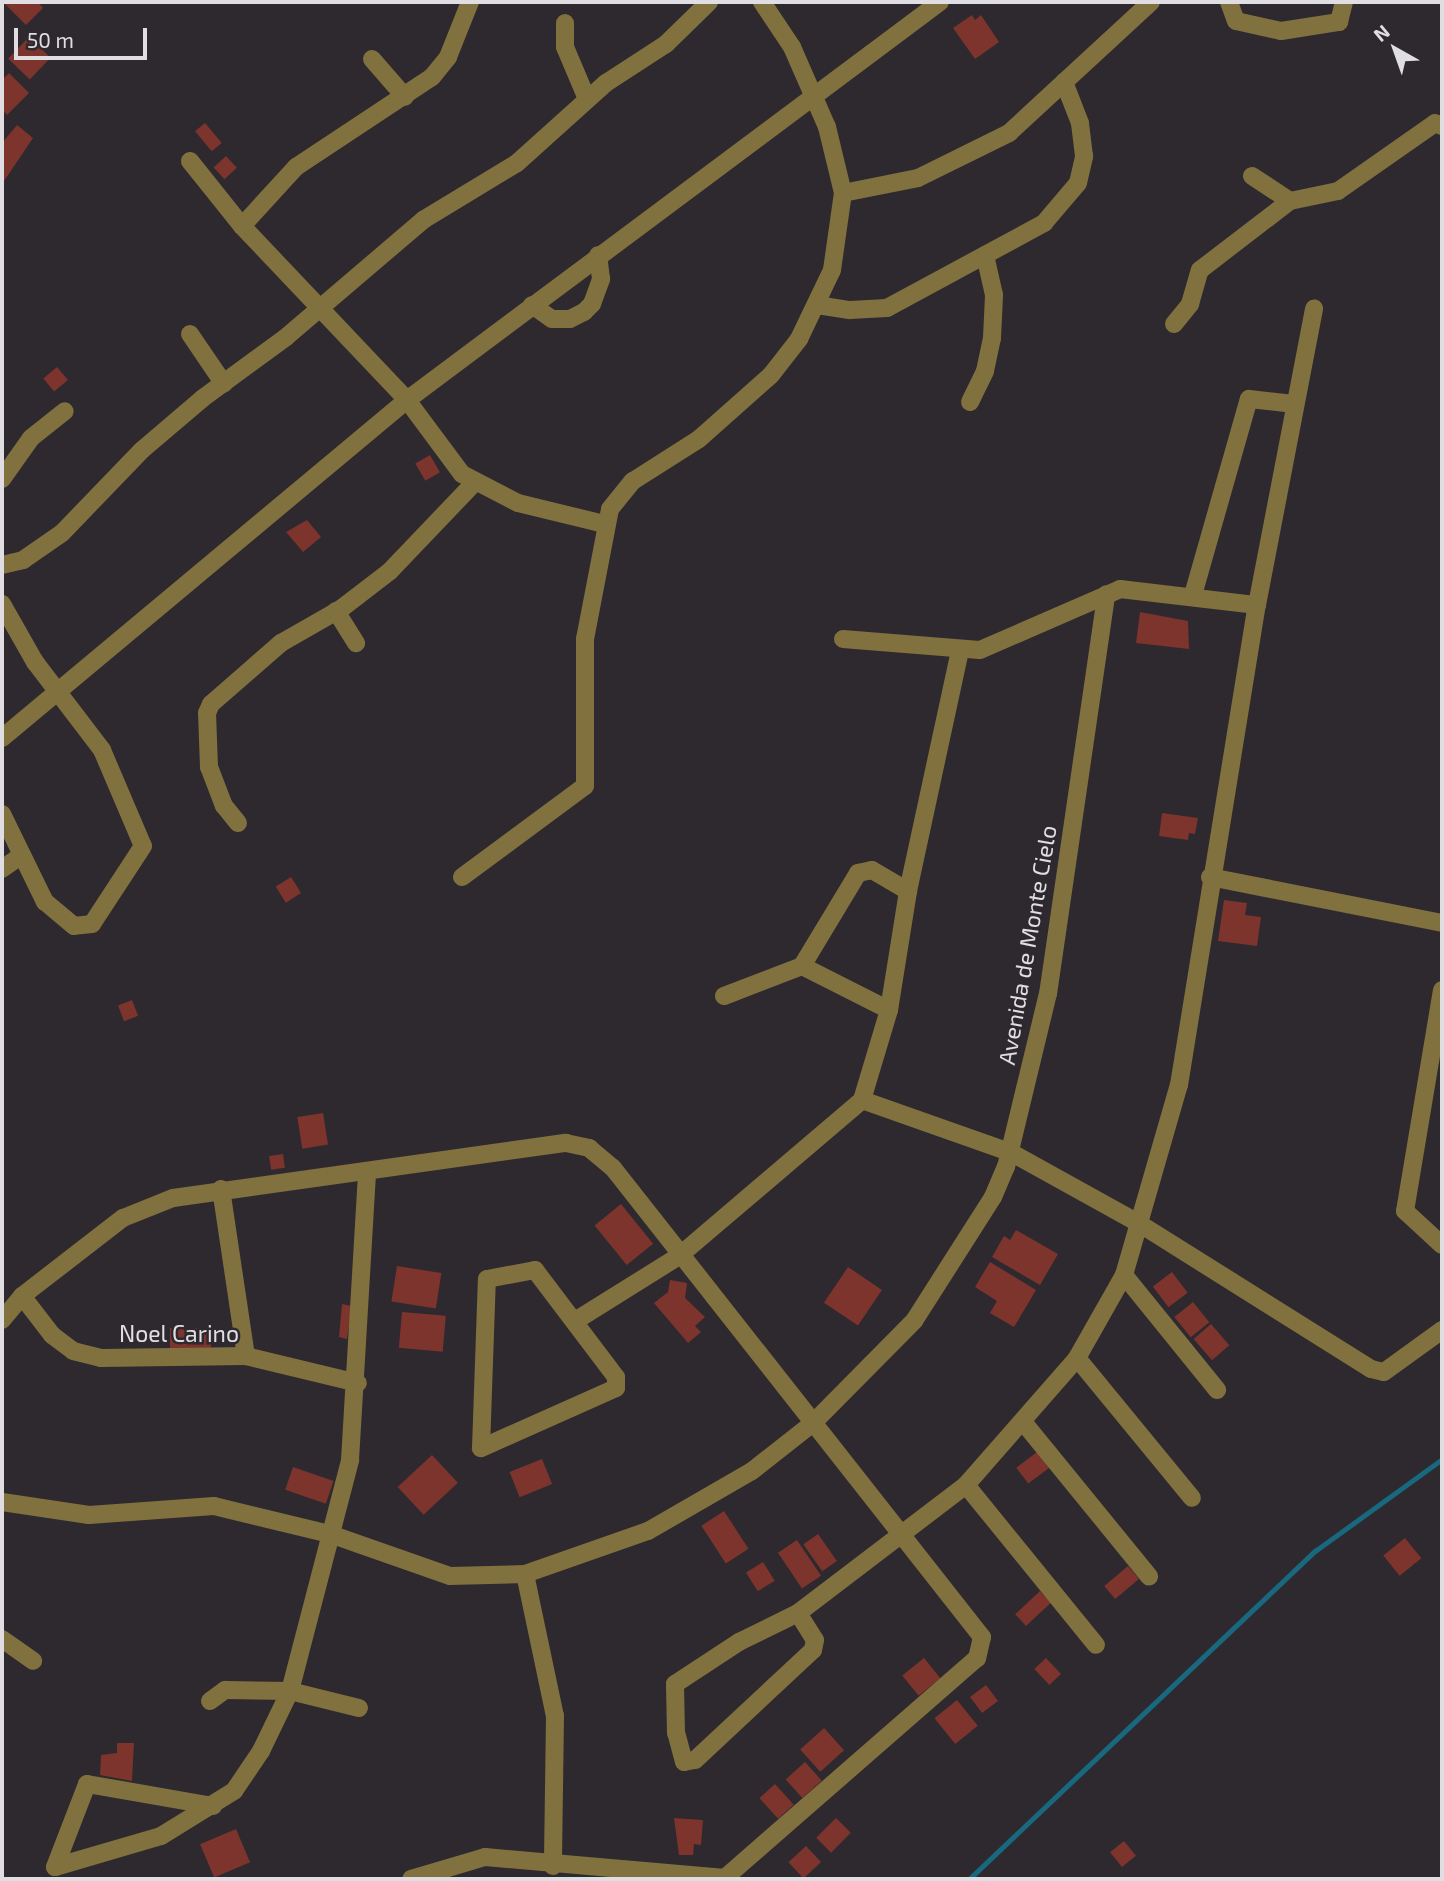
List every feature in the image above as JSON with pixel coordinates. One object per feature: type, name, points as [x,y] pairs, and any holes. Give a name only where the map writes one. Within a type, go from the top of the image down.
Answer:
[{"type":"street","points":[[242,226],[296,167],[347,130],[405,97],[447,57],[470,2]]},
{"type":"street","points":[[2,565],[23,560],[62,533],[142,450],[321,307],[423,220],[517,163],[587,99],[666,44],[709,2]]},
{"type":"street","points":[[462,877],[585,786],[585,639],[604,524],[610,509],[633,481],[699,439],[771,375],[799,339],[832,270],[843,193],[814,94],[792,47],[762,2]]},
{"type":"street","points":[[2,738],[407,400],[940,2]]},
{"type":"street","points":[[843,193],[918,178],[953,164],[1009,133],[1151,2]]},
{"type":"street","points":[[1229,2],[1236,21],[1281,32],[1339,22],[1344,2]]},
{"type":"street","points":[[565,23],[565,47],[587,99]]},
{"type":"street","points":[[372,60],[405,97]]},
{"type":"street","points":[[817,305],[849,310],[887,307],[1044,223],[1078,183],[1084,156],[1080,123],[1064,82]]},
{"type":"street","points":[[1174,324],[1190,304],[1200,270],[1290,201],[1338,191],[1435,123],[1442,127]]},
{"type":"street","points":[[190,161],[242,226],[407,400],[436,445],[474,482],[518,503],[604,524]]},
{"type":"street","points":[[1252,176],[1290,201]]},
{"type":"street","points":[[532,305],[552,318],[570,319],[583,312],[592,304],[601,279],[598,255]]},
{"type":"street","points":[[970,402],[985,371],[992,338],[994,295],[985,255]]},
{"type":"street","points":[[798,1613],[816,1640],[813,1650],[695,1760],[684,1762],[676,1733],[676,1684],[739,1642],[798,1613],[966,1485],[1024,1423],[1077,1358],[1124,1275],[1180,1085],[1210,877],[1257,605],[1314,308]]},
{"type":"street","points":[[190,334],[224,384]]},
{"type":"street","points":[[1193,595],[1249,398],[1294,404]]},
{"type":"street","points":[[2,479],[32,438],[65,411]]},
{"type":"street","points":[[238,823],[224,806],[209,767],[207,713],[211,704],[281,643],[336,611],[400,562],[474,482]]},
{"type":"street","points":[[843,639],[960,651],[981,650],[1120,589],[1193,595],[1257,605]]},
{"type":"street","name":"Avenida de Monte Cielo","points":[[2,1502],[89,1515],[214,1506],[330,1534],[450,1576],[525,1574],[648,1531],[752,1471],[813,1423],[914,1321],[993,1197],[1010,1152],[1048,994],[1106,594]]},
{"type":"street","points":[[2,604],[35,662],[59,690],[102,750],[143,846],[92,924],[74,926],[46,902],[2,814]]},
{"type":"street","points":[[336,611],[356,643]]},
{"type":"street","points":[[575,1321],[679,1256],[862,1100],[889,1010],[908,891],[960,651]]},
{"type":"street","points":[[2,869],[22,855]]},
{"type":"street","points":[[724,996],[802,966],[858,873],[872,870],[908,891]]},
{"type":"street","points":[[1210,877],[1442,923]]},
{"type":"street","points":[[802,966],[889,1010]]},
{"type":"street","points":[[1442,990],[1405,1211],[1442,1245]]},
{"type":"street","points":[[862,1100],[1010,1152],[1140,1224],[1371,1369],[1384,1372],[1442,1330]]},
{"type":"street","points":[[2,1320],[22,1296],[123,1218],[173,1198],[220,1189],[566,1143],[589,1148],[613,1168],[679,1256],[979,1631],[984,1644],[977,1658],[725,1878],[554,1866],[485,1857],[411,1879]]},
{"type":"street","points":[[213,1806],[87,1784],[55,1867],[161,1836],[213,1806],[234,1791],[261,1751],[290,1691],[350,1460],[358,1383],[367,1171]]},
{"type":"street","points":[[220,1189],[246,1356]]},
{"type":"street","points":[[535,1270],[575,1321],[616,1377],[616,1388],[481,1448],[487,1279],[535,1270]]},
{"type":"street","points":[[1124,1275],[1217,1390]]},
{"type":"street","name":"Noel Carino","points":[[22,1296],[52,1335],[73,1351],[101,1357],[246,1356],[358,1383]]},
{"type":"street","points":[[1077,1358],[1192,1499]]},
{"type":"street","points":[[1024,1423],[1149,1576]]},
{"type":"street","points":[[966,1485],[1096,1645]]},
{"type":"street","points":[[525,1574],[555,1716],[554,1866]]},
{"type":"street","points":[[2,1639],[33,1661]]},
{"type":"street","points":[[210,1701],[225,1690],[290,1691],[359,1708]]},
{"type":"building","points":[[3,2],[38,2],[43,8],[26,25]]},
{"type":"building","points":[[972,15],[975,20],[981,15],[999,42],[975,59],[953,28]]},
{"type":"building","points":[[29,37],[51,58],[30,79],[8,59]]},
{"type":"building","points":[[9,73],[29,93],[7,115],[2,110],[2,80]]},
{"type":"building","points":[[205,123],[222,143],[212,151],[195,131]]},
{"type":"building","points":[[17,125],[33,138],[2,184],[2,143]]},
{"type":"building","points":[[226,156],[237,168],[224,179],[214,168]]},
{"type":"building","points":[[57,367],[68,380],[54,392],[43,379]]},
{"type":"building","points":[[430,455],[440,472],[425,481],[415,464]]},
{"type":"building","points":[[307,520],[321,537],[303,552],[286,532]]},
{"type":"building","points":[[1140,612],[1188,621],[1189,649],[1136,643]]},
{"type":"building","points":[[1162,813],[1198,818],[1195,834],[1189,833],[1188,840],[1159,836]]},
{"type":"building","points":[[291,877],[301,893],[286,903],[276,887]]},
{"type":"building","points":[[1224,900],[1247,903],[1245,915],[1261,917],[1257,946],[1218,941]]},
{"type":"building","points":[[132,1000],[138,1016],[124,1021],[118,1005]]},
{"type":"building","points":[[323,1113],[328,1145],[302,1149],[297,1117]]},
{"type":"building","points":[[283,1154],[285,1168],[271,1170],[269,1156]]},
{"type":"building","points":[[621,1204],[653,1244],[627,1265],[595,1225]]},
{"type":"building","points":[[1016,1230],[1058,1254],[1040,1285],[992,1257],[1004,1236],[1010,1240]]},
{"type":"building","points":[[990,1262],[1036,1290],[1014,1327],[990,1313],[997,1301],[975,1287]]},
{"type":"building","points":[[397,1266],[441,1273],[436,1309],[391,1302]]},
{"type":"building","points":[[848,1267],[882,1290],[858,1326],[824,1303]]},
{"type":"building","points":[[1172,1272],[1188,1293],[1168,1307],[1153,1286]]},
{"type":"building","points":[[670,1280],[687,1283],[685,1298],[705,1317],[695,1326],[701,1332],[688,1343],[654,1303],[668,1292]]},
{"type":"building","points":[[1193,1302],[1209,1322],[1191,1337],[1174,1317]]},
{"type":"building","points":[[342,1304],[352,1306],[347,1339],[339,1337]]},
{"type":"building","points":[[402,1312],[446,1316],[443,1352],[399,1348]]},
{"type":"building","points":[[1211,1324],[1229,1345],[1212,1360],[1194,1339]]},
{"type":"building","points":[[170,1328],[211,1328],[211,1352],[170,1352]]},
{"type":"building","points":[[1037,1452],[1049,1468],[1028,1484],[1016,1468]]},
{"type":"building","points":[[432,1455],[458,1483],[424,1515],[398,1487]]},
{"type":"building","points":[[542,1459],[552,1484],[520,1497],[510,1472]]},
{"type":"building","points":[[293,1467],[334,1481],[326,1504],[285,1490]]},
{"type":"building","points":[[724,1511],[749,1549],[726,1563],[701,1526]]},
{"type":"building","points":[[818,1534],[837,1561],[822,1571],[803,1544]]},
{"type":"building","points":[[1405,1538],[1421,1558],[1400,1576],[1383,1556]]},
{"type":"building","points":[[797,1540],[821,1576],[802,1589],[778,1553]]},
{"type":"building","points":[[763,1562],[775,1581],[758,1591],[746,1573]]},
{"type":"building","points":[[1128,1566],[1139,1579],[1115,1599],[1104,1586]]},
{"type":"building","points":[[1040,1591],[1051,1603],[1026,1626],[1015,1614]]},
{"type":"building","points":[[924,1658],[940,1678],[919,1696],[902,1676]]},
{"type":"building","points":[[1046,1658],[1061,1674],[1049,1685],[1034,1669]]},
{"type":"building","points":[[986,1685],[998,1701],[982,1713],[970,1697]]},
{"type":"building","points":[[957,1700],[978,1726],[955,1744],[934,1718]]},
{"type":"building","points":[[824,1728],[844,1750],[820,1772],[800,1749]]},
{"type":"building","points":[[117,1743],[134,1743],[132,1781],[100,1775],[101,1755],[117,1753]]},
{"type":"building","points":[[805,1762],[822,1781],[802,1798],[786,1779]]},
{"type":"building","points":[[775,1784],[794,1805],[778,1819],[759,1798]]},
{"type":"building","points":[[674,1818],[703,1820],[701,1845],[694,1844],[693,1855],[679,1855]]},
{"type":"building","points":[[836,1818],[851,1833],[831,1853],[816,1838]]},
{"type":"building","points":[[236,1829],[250,1862],[214,1877],[200,1844]]},
{"type":"building","points":[[1124,1841],[1136,1856],[1122,1867],[1110,1852]]},
{"type":"building","points":[[806,1846],[821,1862],[803,1878],[788,1862]]},
{"type":"waterway","points":[[969,1879],[1315,1551],[1442,1459]]}]
